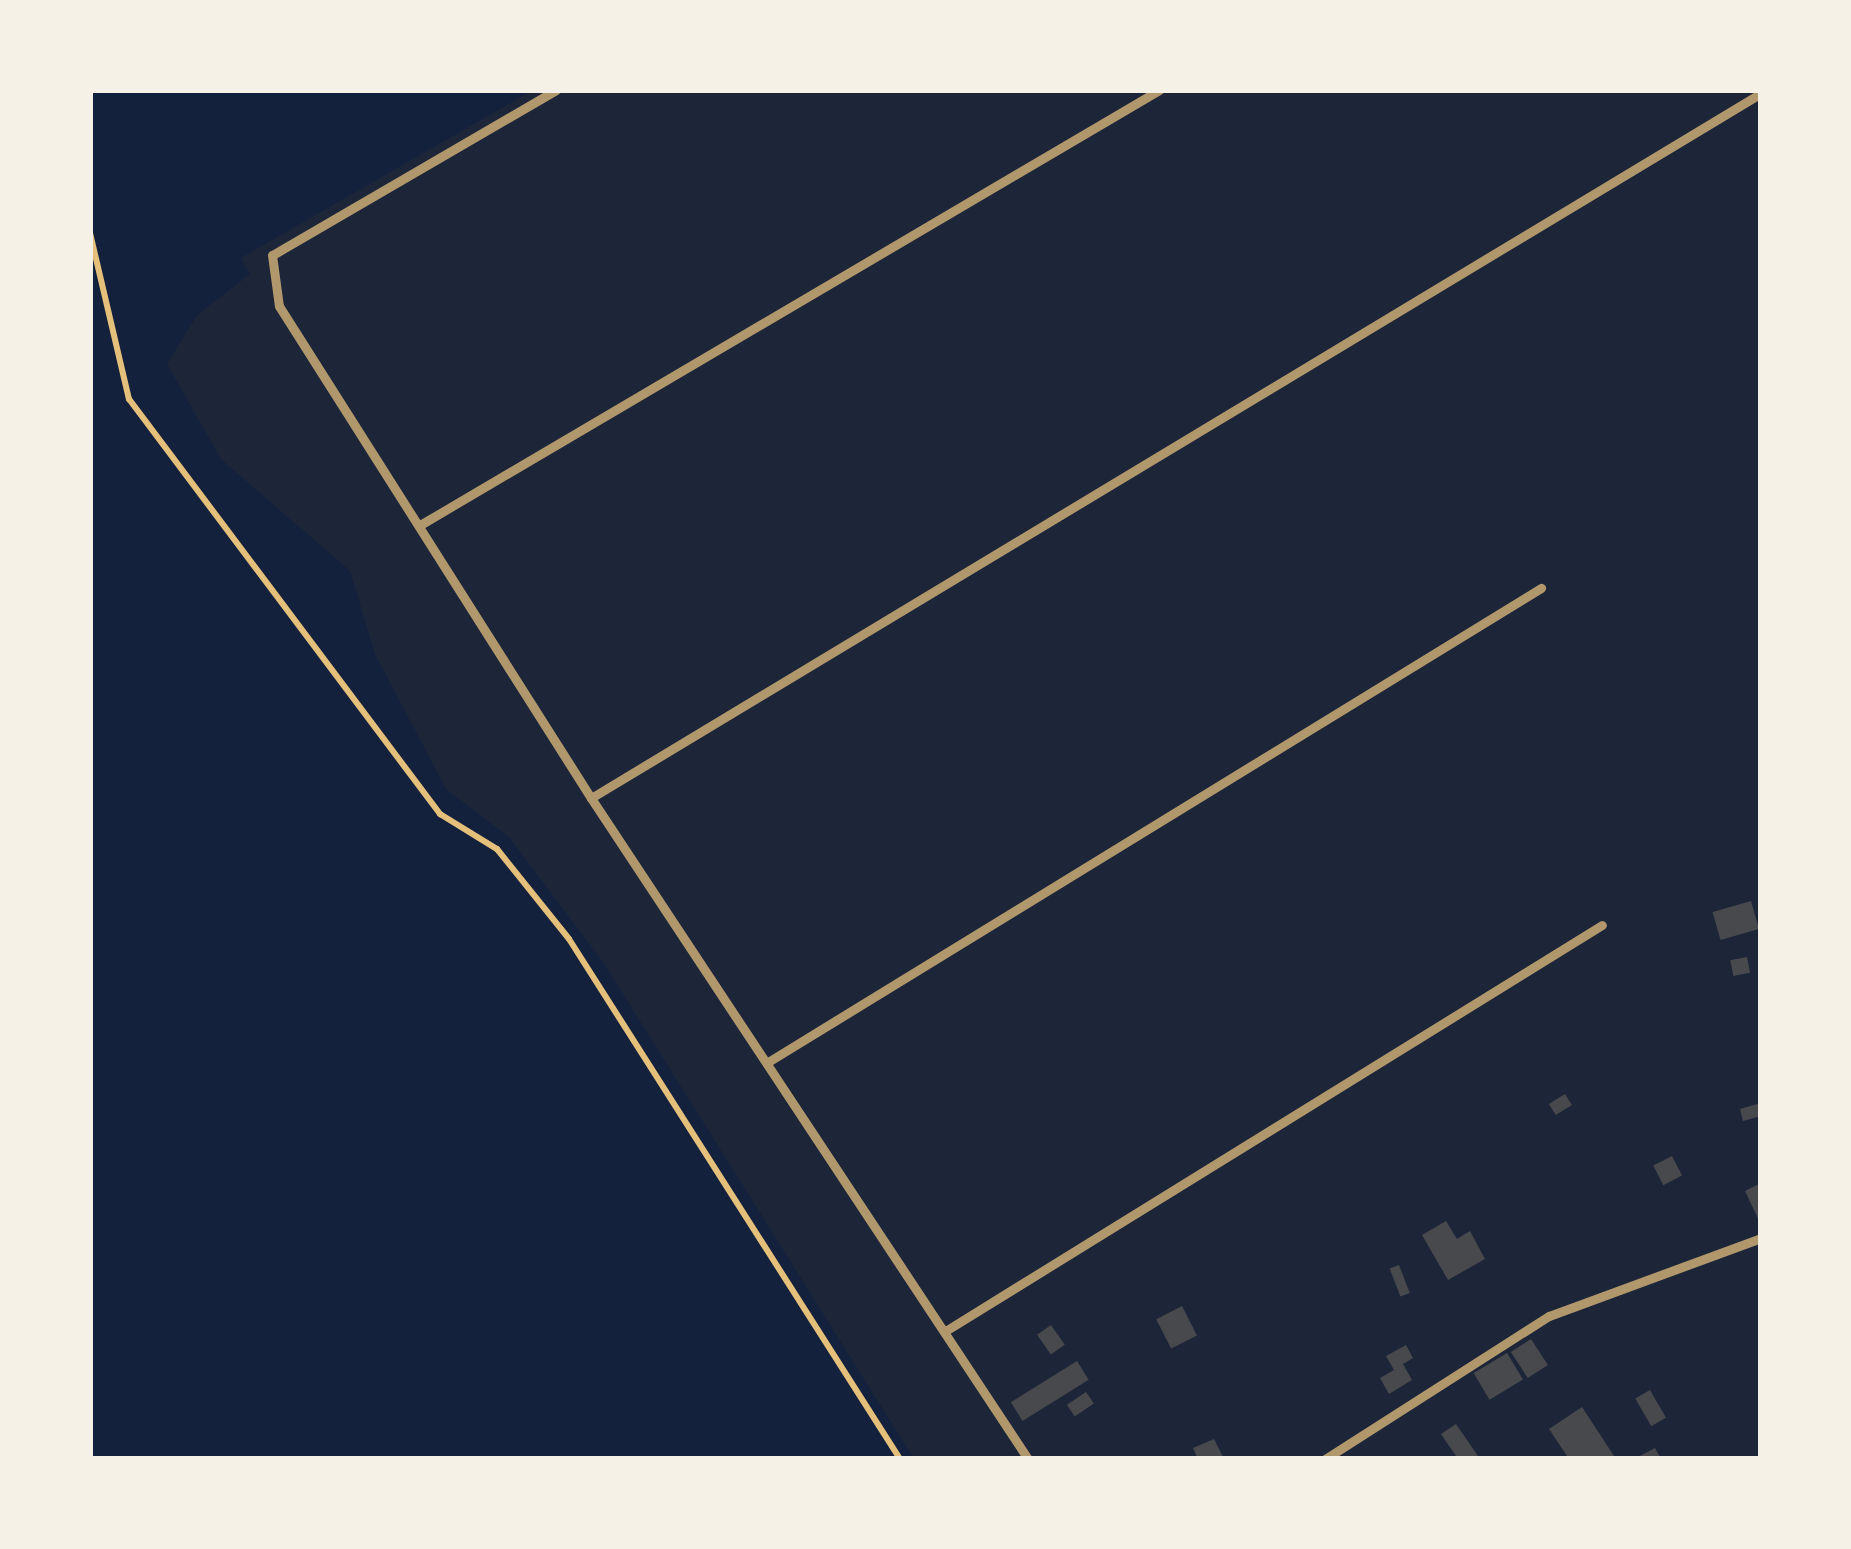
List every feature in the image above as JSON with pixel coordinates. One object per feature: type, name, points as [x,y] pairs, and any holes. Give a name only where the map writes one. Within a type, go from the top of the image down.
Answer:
[{"type":"lane","points":[[556,90],[272,255],[279,306],[592,798],[1028,1459]]},
{"type":"lane","points":[[420,525],[1159,90]]},
{"type":"lane","points":[[592,798],[1761,93]]},
{"type":"lane","points":[[768,1062],[1540,588]]},
{"type":"lane","points":[[947,1330],[1602,925]]},
{"type":"lane","points":[[1325,1459],[1549,1316],[1761,1238]]},
{"type":"path","points":[[90,233],[128,399],[440,814],[497,849],[569,939],[900,1459]]},
{"type":"shaded area","points":[[533,90],[1761,90],[1761,1459],[914,1459],[603,962],[509,837],[446,789],[375,654],[350,571],[221,459],[167,364],[197,315],[250,274],[241,258]]},
{"type":"building","points":[[1751,901],[1759,929],[1721,940],[1713,912]]},
{"type":"building","points":[[1747,957],[1750,973],[1733,976],[1730,960]]},
{"type":"building","points":[[1565,1094],[1572,1105],[1556,1115],[1549,1104]]},
{"type":"building","points":[[1761,1103],[1761,1116],[1743,1121],[1740,1109]]},
{"type":"building","points":[[1672,1156],[1682,1176],[1663,1185],[1653,1166]]},
{"type":"building","points":[[1761,1183],[1761,1225],[1745,1191]]},
{"type":"building","points":[[1446,1221],[1457,1239],[1470,1231],[1485,1259],[1448,1280],[1422,1235]]},
{"type":"building","points":[[1399,1265],[1410,1293],[1400,1297],[1390,1269]]},
{"type":"building","points":[[1182,1306],[1197,1335],[1171,1349],[1156,1319]]},
{"type":"building","points":[[1051,1325],[1065,1345],[1051,1354],[1037,1335]]},
{"type":"building","points":[[1531,1339],[1548,1365],[1528,1378],[1511,1352]]},
{"type":"building","points":[[1406,1345],[1413,1358],[1403,1364],[1412,1380],[1389,1394],[1380,1378],[1394,1370],[1386,1356]]},
{"type":"building","points":[[1507,1353],[1523,1380],[1490,1400],[1474,1373]]},
{"type":"building","points":[[1077,1361],[1089,1380],[1023,1421],[1011,1402]]},
{"type":"building","points":[[1650,1390],[1666,1418],[1651,1426],[1635,1398]]},
{"type":"building","points":[[1086,1392],[1094,1404],[1075,1416],[1067,1405]]},
{"type":"building","points":[[1582,1407],[1614,1456],[1610,1459],[1569,1459],[1549,1429]]},
{"type":"building","points":[[1456,1424],[1480,1459],[1458,1459],[1441,1434]]},
{"type":"building","points":[[1214,1439],[1224,1459],[1198,1459],[1193,1448]]},
{"type":"building","points":[[1655,1448],[1661,1459],[1634,1459]]}]
